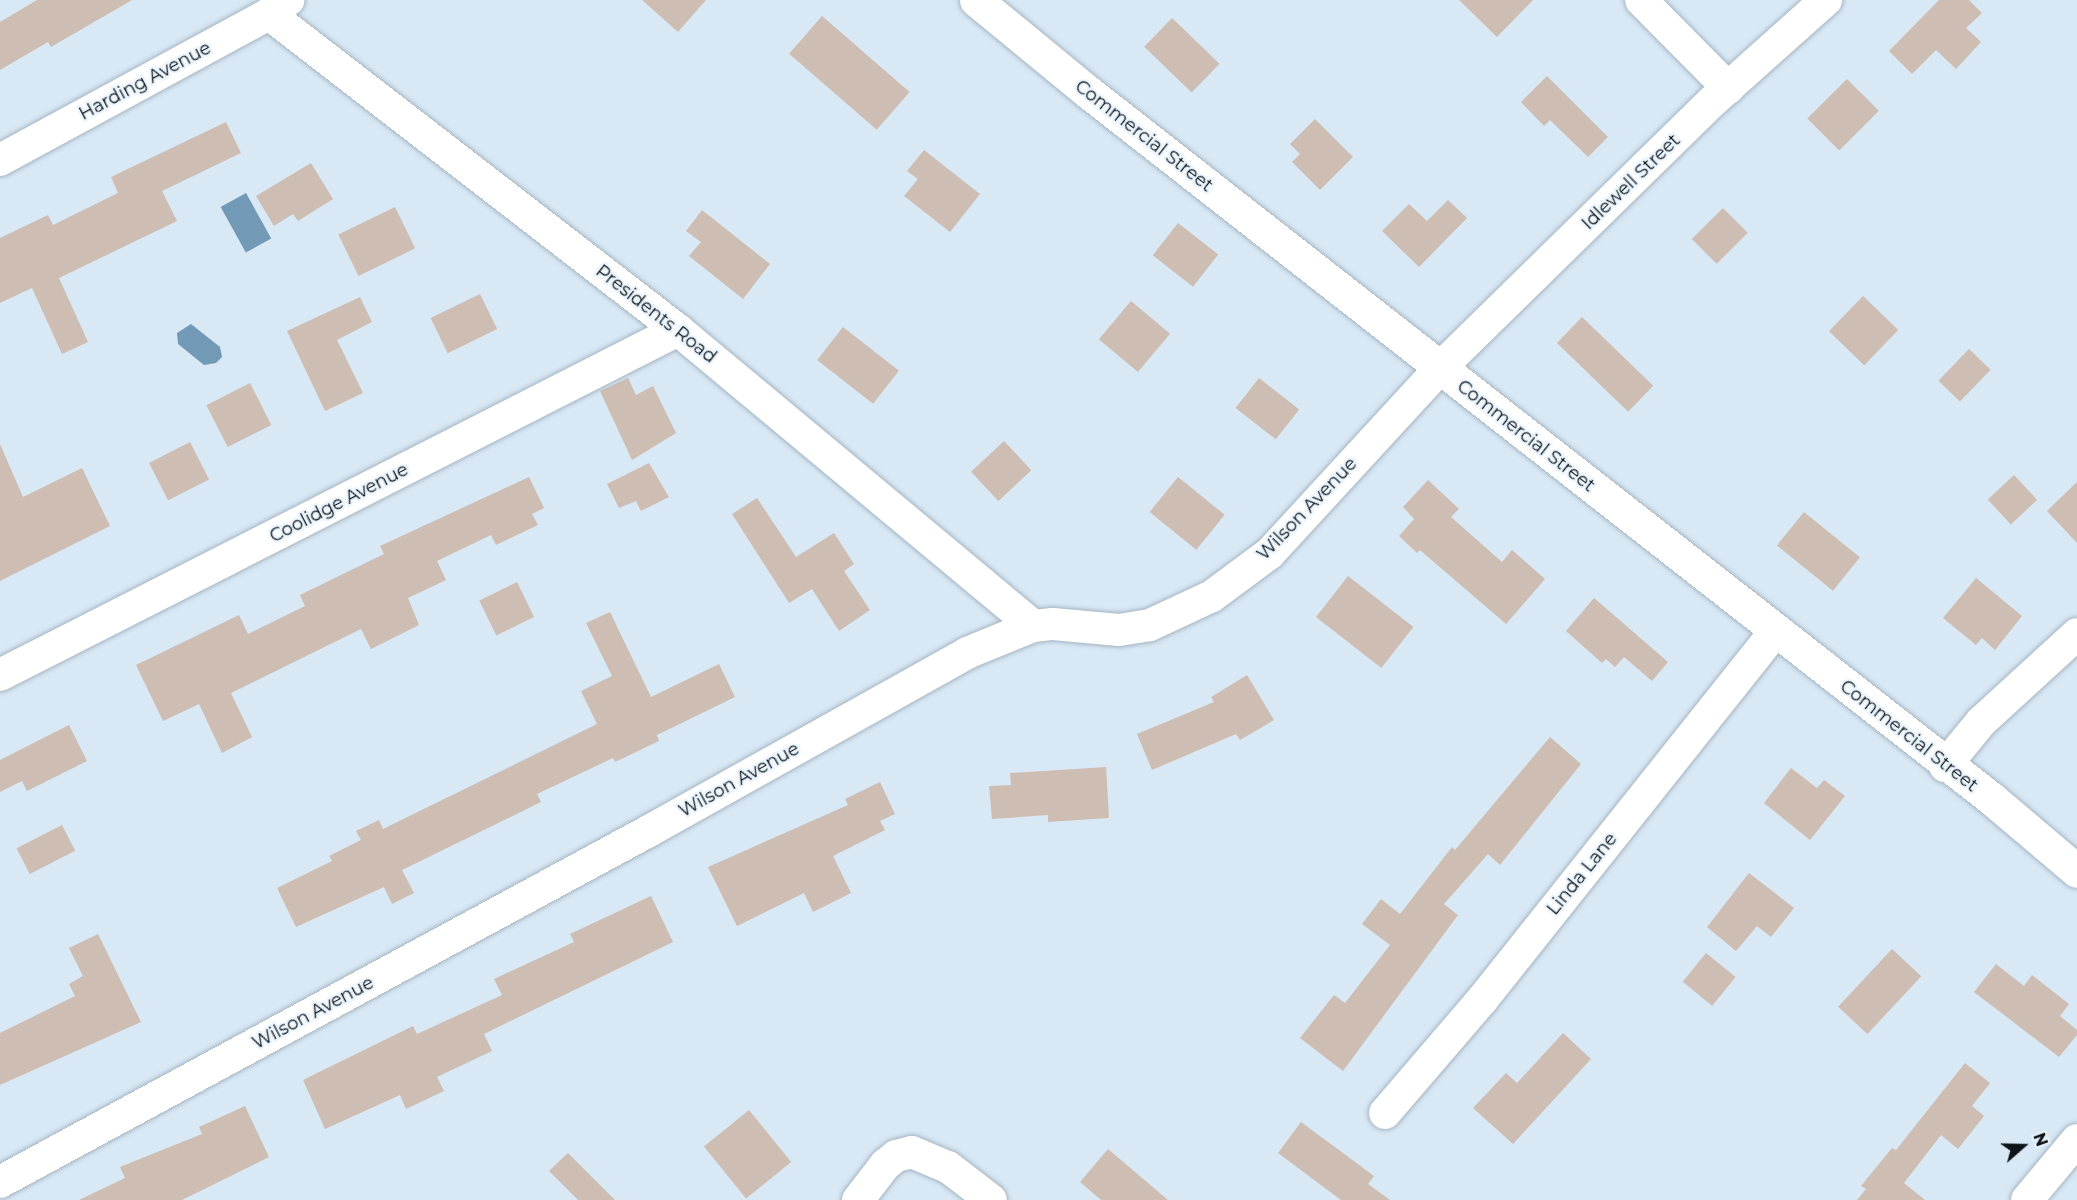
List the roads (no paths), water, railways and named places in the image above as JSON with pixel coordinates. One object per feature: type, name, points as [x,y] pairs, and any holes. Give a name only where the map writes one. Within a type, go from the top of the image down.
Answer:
[{"type":"main road","name":"Commercial Street","points":[[987,3],[1440,368],[2077,871]]},
{"type":"street","points":[[1641,0],[1728,88]]},
{"type":"street","name":"Idlewell Street","points":[[1440,368],[1728,88],[1826,0]]},
{"type":"street","name":"Harding Avenue","points":[[0,160],[278,7]]},
{"type":"street","name":"Presidents Road","points":[[278,7],[678,330],[1033,626]]},
{"type":"street","name":"Coolidge Avenue","points":[[0,675],[678,330]]},
{"type":"street","name":"Wilson Avenue","points":[[0,1182],[649,831],[967,653],[1033,626],[1119,630],[1150,625],[1212,596],[1270,553],[1440,368]]},
{"type":"street","name":"Linda Lane","points":[[1385,1113],[1482,1000],[1775,632]]},
{"type":"street","points":[[1945,766],[1981,722],[2077,634]]},
{"type":"street","points":[[2026,1200],[2077,1140]]},
{"type":"street","points":[[858,1200],[885,1165],[896,1156],[912,1152],[948,1167],[991,1200]]},
{"type":"water","points":[[246,193],[271,238],[246,253],[221,207]]},
{"type":"water","points":[[191,324],[220,347],[222,357],[216,363],[204,365],[178,344],[177,333]]}]
